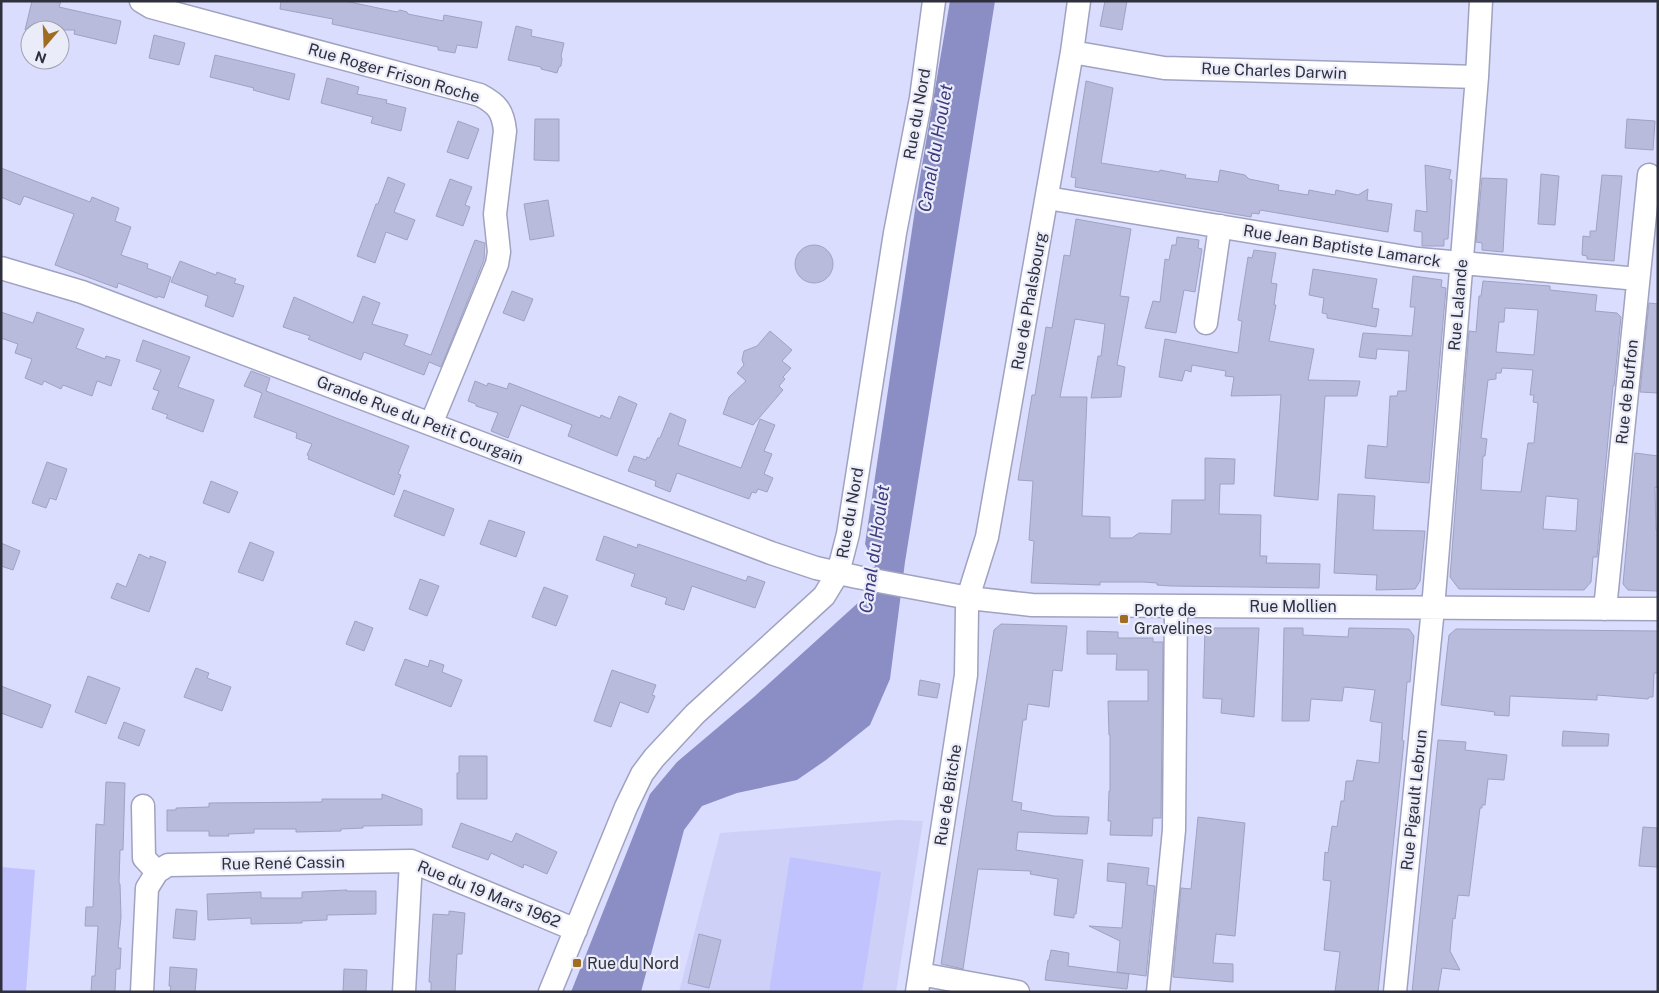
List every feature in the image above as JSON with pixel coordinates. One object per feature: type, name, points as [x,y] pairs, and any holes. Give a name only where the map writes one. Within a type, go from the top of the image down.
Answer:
[{"type":"street","name":"Rue Roger Frison Roche","points":[[141,1],[151,7],[480,95],[491,101],[498,108],[504,118],[504,131],[496,214],[499,252],[497,264],[431,424]]},
{"type":"street","name":"Rue du Nord","points":[[550,992],[633,790],[654,758],[696,714],[824,596],[838,573],[848,534],[895,233],[920,98],[934,1]]},
{"type":"street","name":"Rue de Phalsbourg","points":[[969,598],[987,536],[1047,198],[1079,1]]},
{"type":"street","name":"Rue Lalande","points":[[1432,608],[1477,77],[1481,1]]},
{"type":"street","name":"Rue Charles Darwin","points":[[1072,52],[1164,68],[1477,77]]},
{"type":"street","name":"Rue de Buffon","points":[[1605,609],[1649,175]]},
{"type":"street","name":"Rue Jean Baptiste Lamarck","points":[[1047,198],[1392,255],[1461,264],[1638,279]]},
{"type":"street","points":[[1206,323],[1220,226]]},
{"type":"street","name":"Grande Rue du Petit Courgain","points":[[1,268],[82,292],[771,553],[802,564],[868,579]]},
{"type":"street","name":"Rue Mollien","points":[[868,579],[930,589],[969,598],[1032,605],[1658,609]]},
{"type":"street","name":"Rue de Bitche","points":[[919,983],[966,675],[966,622],[969,598]]},
{"type":"street","points":[[1158,992],[1174,830],[1176,606]]},
{"type":"street","name":"Rue Pigault Lebrun","points":[[1395,992],[1432,608]]},
{"type":"street","points":[[142,992],[147,888],[157,872],[144,858],[143,806]]},
{"type":"street","name":"Rue du 19 Mars 1962","points":[[404,992],[412,860],[576,930]]},
{"type":"street","name":"Rue René Cassin","points":[[157,872],[168,865],[412,860]]},
{"type":"street","points":[[919,983],[1018,992]]},
{"type":"shaded area","points":[[898,820],[923,821],[896,992],[679,992],[720,833]]},
{"type":"shaded area","points":[[790,857],[881,872],[862,992],[769,992]]},
{"type":"shaded area","points":[[1,867],[35,870],[26,992],[1,992]]},
{"type":"water","name":"Canal du Houlet","points":[[950,1],[995,1],[905,562],[890,679],[870,725],[797,780],[737,793],[702,806],[684,830],[641,992],[571,992],[650,794],[677,762],[755,696],[870,592],[875,564],[865,544],[919,183]]},
{"type":"building","points":[[32,1],[61,1],[59,7],[121,21],[116,44],[74,34],[75,30],[70,30],[70,20],[27,20]]},
{"type":"building","points":[[281,1],[345,1],[397,12],[400,10],[408,14],[443,21],[444,15],[482,22],[477,48],[457,45],[455,53],[438,50],[438,47],[332,24],[333,19],[280,9]]},
{"type":"building","points":[[1105,1],[1127,1],[1122,30],[1100,26]]},
{"type":"building","points":[[516,26],[532,30],[531,36],[564,43],[561,66],[557,73],[541,69],[541,67],[508,60]]},
{"type":"building","points":[[154,35],[185,43],[179,65],[149,58]]},
{"type":"building","points":[[215,55],[295,74],[289,100],[253,90],[254,88],[210,77]]},
{"type":"building","points":[[327,78],[359,87],[357,94],[387,100],[386,103],[406,108],[401,131],[371,123],[373,117],[321,103]]},
{"type":"building","points":[[1086,81],[1113,88],[1101,163],[1159,172],[1160,170],[1186,175],[1185,178],[1218,182],[1220,170],[1245,175],[1249,179],[1279,185],[1278,190],[1308,195],[1309,190],[1335,195],[1336,190],[1358,195],[1368,189],[1367,200],[1392,204],[1388,232],[1260,210],[1259,214],[1252,213],[1251,217],[1075,187],[1076,178],[1071,177]]},
{"type":"building","points":[[535,119],[559,119],[559,161],[534,160]]},
{"type":"building","points":[[1627,119],[1655,121],[1653,150],[1625,148]]},
{"type":"building","points":[[458,121],[479,129],[468,159],[447,152]]},
{"type":"building","points":[[1425,165],[1451,170],[1449,179],[1452,180],[1448,239],[1444,239],[1444,246],[1422,246],[1422,232],[1414,231],[1416,210],[1427,212]]},
{"type":"building","points":[[1,168],[90,202],[92,197],[119,208],[115,221],[131,227],[121,255],[148,264],[147,268],[171,277],[164,298],[158,296],[157,298],[118,283],[117,288],[55,265],[74,214],[24,196],[20,205],[1,197]]},
{"type":"building","points":[[1541,174],[1559,176],[1555,225],[1538,224]]},
{"type":"building","points":[[1602,175],[1622,176],[1614,261],[1587,259],[1587,256],[1582,255],[1583,236],[1590,237],[1590,231],[1596,231]]},
{"type":"building","points":[[388,177],[405,184],[394,212],[415,220],[407,240],[386,232],[375,263],[357,256]]},
{"type":"building","points":[[1482,178],[1507,179],[1503,252],[1482,250],[1482,243],[1476,242]]},
{"type":"building","points":[[450,179],[472,187],[465,205],[470,207],[463,226],[436,216]]},
{"type":"building","points":[[548,200],[554,236],[530,240],[524,204]]},
{"type":"building","points":[[1076,219],[1131,229],[1120,296],[1129,297],[1117,365],[1125,367],[1121,397],[1091,398],[1098,356],[1101,356],[1105,324],[1075,319],[1060,397],[1087,397],[1082,516],[1110,517],[1110,538],[1132,538],[1139,533],[1171,534],[1172,500],[1205,500],[1205,458],[1235,459],[1234,484],[1220,484],[1219,514],[1261,515],[1260,556],[1267,556],[1266,563],[1320,564],[1319,588],[1171,586],[1143,582],[1100,582],[1100,585],[1031,583],[1034,541],[1029,540],[1033,481],[1018,480],[1032,395],[1035,395],[1046,327],[1052,328],[1064,255],[1070,256]]},
{"type":"building","points":[[1177,237],[1199,240],[1198,248],[1202,249],[1195,292],[1184,290],[1176,333],[1145,328],[1153,301],[1160,302],[1165,259],[1169,260],[1172,245],[1176,245]]},
{"type":"building","points":[[475,240],[485,243],[484,260],[441,367],[429,362],[424,375],[364,352],[361,360],[308,339],[310,336],[283,327],[294,297],[353,323],[363,296],[380,303],[372,324],[408,335],[404,345],[431,355]]},
{"type":"building","points":[[814,245],[827,251],[833,264],[827,277],[814,283],[801,277],[795,264],[801,251]]},
{"type":"building","points":[[1254,250],[1276,253],[1271,283],[1277,284],[1274,305],[1276,305],[1269,341],[1314,349],[1308,380],[1360,381],[1357,396],[1325,396],[1318,500],[1274,496],[1281,395],[1231,396],[1234,377],[1225,376],[1226,371],[1192,365],[1191,372],[1185,370],[1182,381],[1159,377],[1165,339],[1238,353],[1242,321],[1238,320],[1248,257],[1252,258]]},
{"type":"building","points":[[180,261],[216,275],[217,272],[236,279],[234,283],[244,286],[233,317],[205,306],[208,296],[171,282]]},
{"type":"building","points":[[1313,269],[1377,279],[1372,308],[1379,309],[1376,327],[1327,318],[1327,314],[1322,313],[1324,298],[1309,295]]},
{"type":"building","points":[[1413,276],[1442,280],[1441,287],[1446,288],[1429,483],[1365,478],[1368,445],[1387,447],[1390,396],[1397,396],[1398,391],[1406,391],[1409,351],[1377,349],[1376,359],[1359,357],[1363,333],[1412,336],[1415,307],[1410,307]]},
{"type":"building","points":[[1483,281],[1550,286],[1550,290],[1597,295],[1595,311],[1617,313],[1621,317],[1597,557],[1593,557],[1591,582],[1584,590],[1459,589],[1450,577],[1469,331],[1476,332],[1479,296],[1481,296]],"holes":[[[1505,308],[1538,310],[1534,355],[1496,352],[1499,322],[1504,322]],[[1502,368],[1533,370],[1530,395],[1534,395],[1533,402],[1538,403],[1534,443],[1528,443],[1521,492],[1481,490],[1483,456],[1485,456],[1487,439],[1481,438],[1488,380],[1496,379],[1496,373],[1501,373]],[[1546,496],[1578,499],[1576,531],[1543,529]]]},
{"type":"building","points":[[512,291],[533,299],[524,321],[503,313]]},
{"type":"building","points":[[1649,303],[1658,304],[1658,393],[1640,392]]},
{"type":"building","points":[[1,312],[33,323],[37,312],[84,329],[76,348],[105,359],[106,356],[120,360],[111,386],[97,381],[92,396],[63,385],[61,389],[44,381],[42,385],[25,378],[32,359],[15,353],[18,344],[1,338]]},
{"type":"building","points":[[770,331],[792,350],[782,361],[791,368],[783,377],[785,379],[779,386],[783,390],[753,425],[723,414],[729,397],[746,381],[737,373],[744,365],[742,360],[744,351],[757,346]]},
{"type":"building","points":[[143,340],[190,357],[178,387],[214,400],[203,432],[166,418],[168,415],[152,409],[159,391],[153,389],[161,370],[136,361]]},
{"type":"building","points":[[251,371],[270,378],[266,391],[409,446],[398,474],[401,475],[394,495],[308,459],[309,456],[307,455],[312,444],[296,438],[297,433],[254,417],[262,393],[244,386]]},
{"type":"building","points":[[475,381],[487,386],[488,383],[507,389],[509,383],[600,418],[601,415],[610,419],[619,396],[637,404],[617,456],[568,436],[572,425],[521,405],[508,438],[491,431],[498,413],[476,406],[476,404],[468,401]]},
{"type":"building","points":[[670,413],[686,420],[678,445],[741,468],[760,419],[775,425],[764,451],[772,454],[764,474],[773,478],[767,492],[758,489],[756,493],[752,492],[749,499],[677,473],[670,492],[655,486],[656,481],[628,471],[634,456],[646,460],[647,457],[649,458],[658,438],[660,438]]},
{"type":"building","points":[[1635,453],[1658,456],[1658,488],[1655,487],[1656,530],[1658,530],[1658,591],[1628,590],[1623,584]]},
{"type":"building","points":[[47,462],[67,469],[56,500],[50,498],[46,508],[32,503]]},
{"type":"building","points":[[211,481],[238,492],[229,513],[203,503]]},
{"type":"building","points":[[404,490],[454,509],[444,536],[394,516]]},
{"type":"building","points":[[1338,494],[1375,496],[1373,530],[1425,531],[1420,581],[1415,589],[1376,590],[1377,575],[1334,573]]},
{"type":"building","points":[[489,520],[525,532],[516,557],[480,544]]},
{"type":"building","points":[[604,536],[637,548],[638,544],[746,581],[748,576],[765,582],[755,608],[692,586],[684,610],[665,604],[667,598],[631,586],[635,574],[596,560]]},
{"type":"building","points":[[250,542],[274,552],[263,581],[238,572]]},
{"type":"building","points":[[1,543],[20,551],[13,570],[1,566]]},
{"type":"building","points":[[139,554],[150,559],[150,556],[166,562],[149,612],[111,598],[117,583],[126,587]]},
{"type":"building","points":[[420,579],[439,586],[427,616],[409,609]]},
{"type":"building","points":[[544,587],[568,596],[556,626],[532,617]]},
{"type":"building","points":[[355,621],[373,628],[364,651],[346,644]]},
{"type":"building","points":[[1001,624],[1067,626],[1062,671],[1053,670],[1049,707],[1028,704],[1026,720],[1023,720],[1012,801],[1022,803],[1021,810],[1054,816],[1089,817],[1087,834],[1018,832],[1016,850],[1083,860],[1074,918],[1054,915],[1058,879],[1030,874],[1031,871],[978,869],[963,969],[941,964],[994,630]]},
{"type":"building","points":[[1205,628],[1259,628],[1254,717],[1221,713],[1222,699],[1203,698]]},
{"type":"building","points":[[1284,628],[1303,628],[1303,635],[1348,637],[1349,628],[1409,629],[1414,636],[1410,682],[1407,682],[1402,740],[1404,741],[1378,992],[1335,992],[1340,952],[1324,950],[1331,881],[1323,880],[1325,852],[1328,853],[1332,826],[1337,827],[1341,801],[1344,801],[1346,781],[1353,781],[1357,760],[1379,763],[1382,723],[1370,721],[1375,690],[1344,687],[1342,701],[1311,699],[1309,721],[1282,721]]},
{"type":"building","points":[[1456,629],[1658,631],[1658,673],[1654,673],[1653,697],[1648,699],[1597,695],[1597,700],[1510,696],[1509,716],[1494,715],[1495,712],[1441,705],[1449,635]]},
{"type":"building","points":[[1087,631],[1118,632],[1118,638],[1153,638],[1153,642],[1163,642],[1161,818],[1153,818],[1152,836],[1110,835],[1111,821],[1108,821],[1110,735],[1108,701],[1148,701],[1148,670],[1116,670],[1117,654],[1087,654]]},
{"type":"building","points":[[405,659],[428,667],[430,660],[444,665],[442,672],[462,680],[451,707],[395,685]]},
{"type":"building","points":[[196,668],[209,673],[207,678],[231,687],[222,711],[184,697]]},
{"type":"building","points":[[612,670],[656,685],[652,695],[655,696],[648,713],[620,702],[611,727],[594,721]]},
{"type":"building","points":[[88,676],[120,688],[106,724],[75,712]]},
{"type":"building","points":[[920,680],[940,684],[937,698],[918,695]]},
{"type":"building","points":[[1,686],[51,705],[42,728],[1,713]]},
{"type":"building","points":[[124,722],[145,730],[139,746],[118,738]]},
{"type":"building","points":[[1563,731],[1609,734],[1608,746],[1562,746]]},
{"type":"building","points":[[1438,740],[1466,742],[1465,750],[1507,755],[1504,780],[1488,779],[1485,805],[1482,805],[1482,808],[1480,808],[1469,896],[1458,895],[1455,919],[1453,918],[1450,951],[1460,970],[1442,968],[1438,992],[1412,992]]},
{"type":"building","points":[[459,756],[487,756],[487,799],[457,799]]},
{"type":"building","points":[[106,782],[125,783],[123,850],[120,850],[119,883],[121,917],[118,948],[121,948],[120,969],[116,969],[115,992],[91,992],[92,976],[95,976],[98,926],[85,926],[86,907],[93,907],[96,824],[104,825]]},
{"type":"building","points":[[382,794],[422,809],[422,825],[363,826],[363,828],[341,829],[341,831],[296,832],[296,829],[254,829],[254,833],[228,834],[229,836],[209,836],[209,831],[167,831],[167,810],[176,810],[176,808],[209,807],[209,803],[322,802],[322,799],[382,799]]},
{"type":"building","points":[[1198,817],[1245,823],[1235,936],[1216,934],[1213,963],[1233,964],[1233,982],[1173,977],[1181,888],[1191,889]]},
{"type":"building","points":[[461,823],[512,842],[516,833],[557,852],[547,874],[524,864],[523,868],[491,853],[488,860],[452,847]]},
{"type":"building","points":[[1643,827],[1657,828],[1658,867],[1639,866]]},
{"type":"building","points":[[1108,863],[1149,868],[1147,885],[1155,886],[1146,976],[1117,972],[1120,941],[1089,926],[1122,928],[1126,883],[1107,881]]},
{"type":"building","points":[[376,891],[376,914],[327,915],[327,920],[302,921],[302,923],[251,924],[251,918],[208,920],[207,894],[261,892],[261,898],[302,898],[302,892]]},
{"type":"building","points":[[176,909],[197,911],[195,940],[173,938]]},
{"type":"building","points":[[449,911],[465,913],[462,954],[457,954],[455,992],[431,992],[431,982],[429,982],[433,914],[449,915]]},
{"type":"building","points":[[699,934],[721,940],[709,988],[688,983]]},
{"type":"building","points":[[1051,950],[1069,953],[1068,966],[1129,974],[1127,989],[1045,980]]},
{"type":"building","points":[[170,967],[197,969],[195,992],[170,992]]},
{"type":"building","points":[[344,969],[367,970],[366,992],[343,992]]},
{"type":"place","name":"Porte de Gravelines","points":[[1124,619]]},
{"type":"place","name":"Rue du Nord","points":[[577,963]]}]
